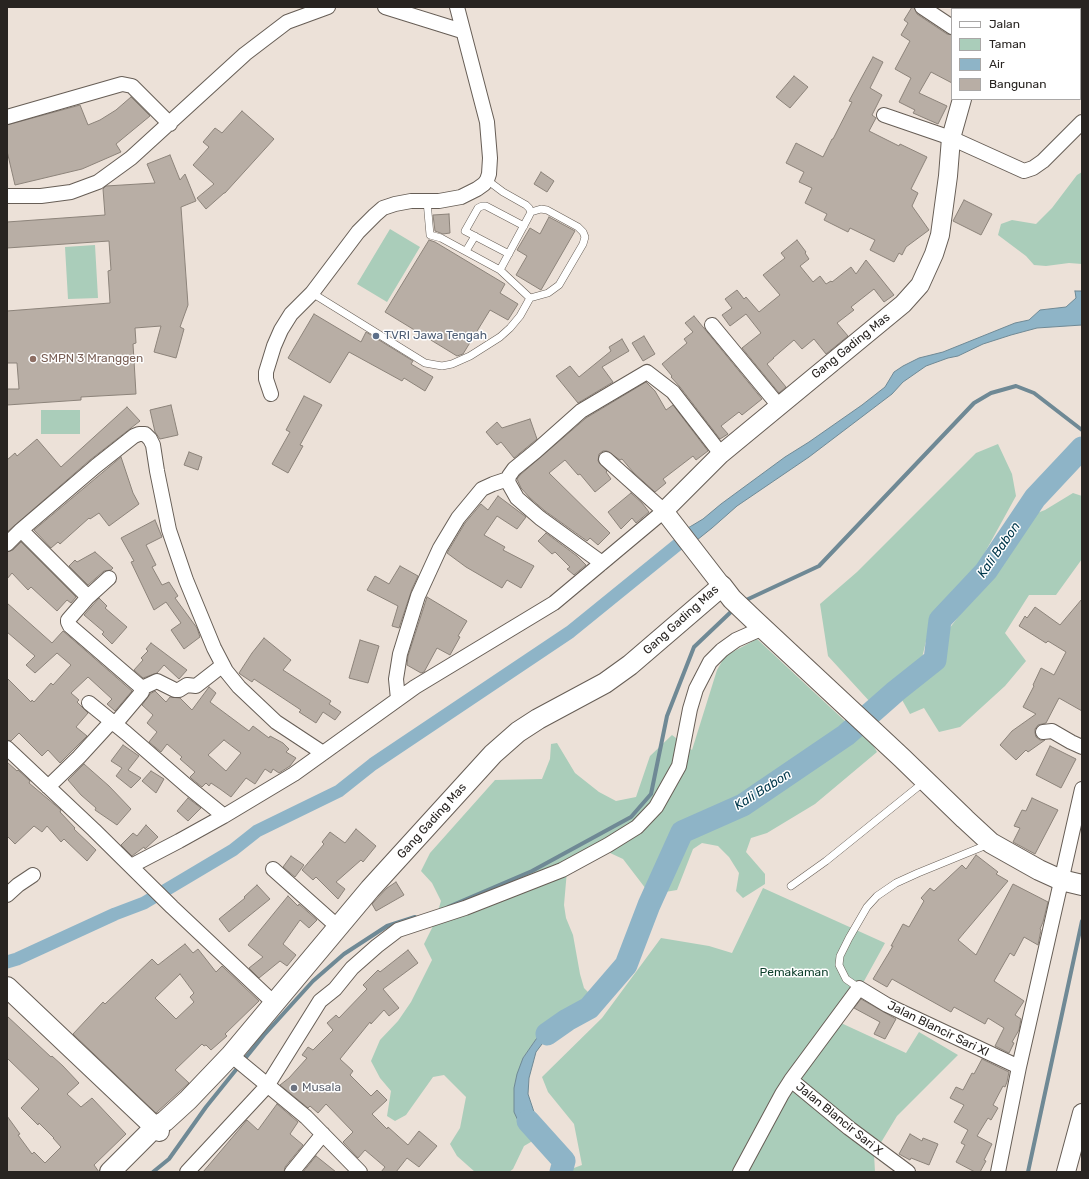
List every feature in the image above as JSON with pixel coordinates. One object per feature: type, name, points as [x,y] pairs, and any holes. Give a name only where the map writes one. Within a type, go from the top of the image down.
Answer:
[{"type":"main road","points":[[723,587],[758,624],[991,843],[1039,870],[1072,883]]},
{"type":"main road","name":"Gang Gading Mas","points":[[156,1131],[188,1100],[236,1059],[274,1003],[375,883],[493,754],[518,732],[538,719],[605,683],[630,665],[723,587]]},
{"type":"main road","points":[[7,987],[20,1006],[156,1131]]},
{"type":"main road","points":[[110,1172],[156,1131]]},
{"type":"main road","points":[[120,1172],[156,1131]]},
{"type":"street","points":[[7,196],[41,196],[71,192],[98,182],[131,158],[245,54],[287,22],[328,7]]},
{"type":"street","points":[[385,7],[462,31]]},
{"type":"street","points":[[271,394],[266,379],[266,372],[280,330],[291,314],[312,293],[358,232],[383,208],[411,201],[449,200],[477,189],[487,180],[490,158],[487,122],[462,31],[457,7]]},
{"type":"street","points":[[922,7],[951,26]]},
{"type":"street","points":[[7,117],[122,84],[132,86],[170,124]]},
{"type":"street","name":"Gang Gading Mas","points":[[723,587],[669,517],[721,454],[903,304],[920,285],[934,254],[940,235],[948,176],[951,138],[962,100]]},
{"type":"street","points":[[884,115],[951,138],[1024,170],[1033,168],[1043,161],[1082,122]]},
{"type":"street","points":[[712,325],[779,406]]},
{"type":"street","points":[[602,563],[540,518],[517,498],[510,487],[508,479],[514,469],[581,411],[647,372],[673,392],[721,454]]},
{"type":"street","points":[[7,544],[21,530],[96,466],[134,436],[145,434],[153,445],[171,537],[196,607],[223,665],[239,687],[276,722],[323,753]]},
{"type":"street","points":[[131,866],[224,816],[294,774],[398,699],[440,671],[554,603],[602,563],[669,517],[606,459]]},
{"type":"street","points":[[398,699],[396,678],[400,654],[418,596],[440,548],[458,518],[482,490],[493,484],[508,479]]},
{"type":"street","points":[[21,530],[88,598]]},
{"type":"street","points":[[109,578],[68,620],[69,624],[142,688]]},
{"type":"street","points":[[187,1172],[264,1083],[320,1000],[335,989],[352,968],[377,946],[398,930],[465,908],[562,870],[638,827],[656,807],[679,766],[690,709],[696,688],[710,662],[722,650],[758,624]]},
{"type":"street","points":[[142,688],[157,681],[176,690],[179,690],[187,685],[196,686],[223,665]]},
{"type":"street","points":[[48,787],[114,723],[142,692],[142,688]]},
{"type":"street","points":[[89,702],[186,786],[224,816]]},
{"type":"street","points":[[1043,732],[1052,731],[1082,747]]},
{"type":"street","points":[[7,748],[274,1003]]},
{"type":"street","points":[[998,1172],[1019,1067],[1072,883],[1082,789]]},
{"type":"street","points":[[273,869],[338,927]]},
{"type":"street","points":[[7,895],[18,885],[33,875]]},
{"type":"street","points":[[740,1172],[791,1080],[816,1044],[859,988]]},
{"type":"street","name":"Jalan Blancir Sari XI","points":[[859,988],[887,1005],[1019,1067]]},
{"type":"street","points":[[236,1059],[306,1117],[360,1172]]},
{"type":"street","name":"Jalan Blancir Sari X","points":[[791,1080],[850,1128],[908,1172]]},
{"type":"street","points":[[1066,1172],[1082,1113]]},
{"type":"street","points":[[292,1172],[323,1134]]},
{"type":"lane","points":[[487,180],[503,192],[526,205],[531,212]]},
{"type":"lane","points":[[428,201],[430,235],[441,238],[500,270],[530,298]]},
{"type":"lane","points":[[509,254],[465,231],[478,208],[482,206],[486,206],[524,226]]},
{"type":"lane","points":[[312,293],[425,362],[442,366],[452,364],[470,356],[500,337],[520,316],[530,298],[548,293],[559,286],[583,244],[583,232],[578,227],[547,210],[541,209],[531,212],[500,270]]},
{"type":"lane","points":[[466,251],[475,236]]},
{"type":"lane","points":[[790,886],[826,861],[926,781]]},
{"type":"lane","points":[[859,988],[846,979],[839,965],[840,956],[867,907],[877,896],[896,883],[991,843]]},
{"type":"green space","points":[[1082,172],[1082,264],[1069,263],[1046,266],[1034,265],[1026,256],[998,235],[1001,224],[1012,220],[1036,224],[1052,208],[1077,175]]},
{"type":"green space","points":[[390,229],[420,247],[387,302],[357,284]]},
{"type":"green space","points":[[95,245],[98,298],[68,299],[65,247]]},
{"type":"green space","points":[[41,410],[80,410],[80,434],[41,434]]},
{"type":"green space","points":[[998,444],[1012,474],[1016,496],[978,565],[933,612],[922,658],[871,703],[828,656],[820,604],[857,572],[976,453]]},
{"type":"green space","points":[[1073,493],[1082,496],[1082,559],[1056,595],[1029,595],[1005,633],[1026,661],[1005,686],[960,727],[939,732],[924,708],[910,714],[901,698],[942,663],[943,637],[979,589],[991,576],[1024,518],[1045,510]]},
{"type":"green space","points":[[757,639],[846,722],[873,745],[877,752],[815,804],[767,833],[751,838],[746,852],[765,874],[765,884],[743,898],[736,891],[739,873],[729,857],[718,846],[702,843],[693,849],[677,890],[665,892],[646,889],[623,859],[593,845],[568,859],[564,905],[566,918],[573,935],[584,988],[595,997],[588,1006],[570,1014],[541,1032],[523,1058],[520,1125],[536,1139],[524,1146],[513,1169],[509,1172],[475,1172],[457,1156],[450,1144],[460,1128],[466,1097],[444,1075],[433,1077],[406,1115],[395,1121],[387,1116],[391,1091],[380,1078],[371,1061],[380,1040],[398,1021],[411,1002],[432,960],[424,944],[434,924],[441,901],[432,883],[421,871],[430,853],[495,780],[542,779],[550,759],[551,744],[557,743],[575,773],[599,792],[616,801],[636,797],[650,756],[672,735],[692,750],[717,670],[725,656]]},
{"type":"green space","name":"Pemakaman","points":[[763,888],[885,943],[841,1023],[906,1053],[919,1032],[958,1055],[897,1116],[874,1154],[875,1172],[563,1172],[582,1165],[574,1124],[548,1092],[542,1077],[602,1018],[661,938],[709,946],[732,953]]},
{"type":"water","points":[[1075,291],[1082,291],[1082,325],[1037,328],[983,344],[958,356],[926,366],[903,382],[892,394],[809,457],[737,506],[697,540],[688,528],[703,519],[785,457],[862,405],[885,387],[894,372],[903,366],[919,358],[943,352],[1015,323],[1029,320],[1040,310],[1066,307],[1076,298]]},
{"type":"water","points":[[570,1014],[575,1019],[555,1031],[545,1040],[536,1052],[529,1078],[528,1094],[537,1121],[553,1144],[547,1146],[542,1145],[520,1125],[514,1112],[514,1088],[523,1058],[541,1032]]},
{"type":"building","points":[[912,7],[914,7],[917,14],[947,34],[951,35],[951,82],[931,72],[919,93],[947,106],[938,124],[913,113],[915,110],[899,102],[911,78],[895,69],[910,41],[901,35],[908,23],[904,20]]},
{"type":"building","points":[[873,57],[883,62],[870,88],[882,95],[872,115],[876,118],[869,131],[899,146],[900,144],[927,157],[911,189],[918,193],[912,206],[929,230],[906,247],[902,255],[899,253],[894,262],[870,250],[875,240],[850,228],[848,232],[824,220],[827,214],[805,203],[812,188],[799,182],[804,172],[786,163],[796,143],[823,157],[852,102],[849,101]]},
{"type":"building","points":[[794,76],[808,87],[790,108],[776,97]]},
{"type":"building","points":[[131,97],[150,116],[116,144],[121,152],[82,169],[15,185],[7,151],[7,125],[80,105],[88,125],[100,120],[116,110]]},
{"type":"building","points":[[242,111],[274,139],[225,193],[206,209],[197,198],[214,184],[193,165],[209,147],[203,142],[215,128],[222,133]]},
{"type":"building","points":[[170,155],[180,180],[185,174],[196,201],[181,207],[188,305],[180,327],[184,329],[176,358],[154,352],[161,326],[135,328],[136,343],[133,344],[136,394],[81,397],[81,400],[7,405],[7,389],[19,389],[17,363],[7,363],[7,311],[110,303],[108,271],[111,270],[109,241],[7,248],[7,222],[105,215],[103,189],[106,186],[155,183],[147,164]]},
{"type":"building","points":[[541,172],[554,181],[547,192],[534,184]]},
{"type":"building","points":[[964,200],[992,214],[981,235],[953,221]]},
{"type":"building","points":[[449,214],[450,233],[443,234],[435,231],[433,215]]},
{"type":"building","points":[[549,217],[575,231],[541,290],[516,275],[527,256],[517,250],[530,228],[540,234]]},
{"type":"building","points":[[429,240],[435,242],[505,284],[500,293],[518,304],[508,320],[490,310],[463,354],[457,356],[385,312]]},
{"type":"building","points":[[797,240],[806,252],[805,253],[809,259],[800,266],[813,282],[820,276],[826,284],[831,281],[832,282],[851,267],[856,274],[866,260],[894,295],[884,302],[874,289],[851,307],[854,310],[837,323],[848,336],[826,354],[814,339],[802,349],[794,340],[767,364],[786,387],[779,393],[742,348],[761,333],[746,314],[730,326],[722,315],[732,308],[725,299],[737,290],[744,299],[746,297],[759,312],[780,295],[763,275],[785,258],[781,253]]},
{"type":"building","points":[[314,314],[361,342],[366,332],[413,361],[411,364],[433,377],[425,391],[404,378],[402,381],[349,352],[330,383],[288,358]]},
{"type":"building","points":[[694,316],[762,399],[742,415],[739,412],[721,426],[728,434],[720,439],[662,364],[687,343],[684,339],[693,332],[685,323]]},
{"type":"building","points":[[644,336],[655,354],[643,361],[632,343]]},
{"type":"building","points":[[622,339],[629,351],[602,367],[613,382],[578,403],[556,376],[570,366],[579,377],[611,351],[609,347]]},
{"type":"building","points":[[646,382],[655,391],[666,410],[673,405],[708,451],[696,460],[693,456],[663,479],[666,483],[655,492],[633,472],[622,459],[620,460],[607,451],[603,451],[599,454],[598,461],[607,471],[606,472],[611,479],[595,492],[580,474],[578,475],[565,460],[549,473],[610,533],[598,545],[590,538],[587,541],[545,511],[521,488],[517,479],[586,418]]},
{"type":"building","points":[[304,396],[322,405],[300,445],[303,446],[288,473],[272,464],[290,432],[286,430]]},
{"type":"building","points":[[171,405],[178,435],[160,439],[155,432],[150,410]]},
{"type":"building","points":[[127,407],[140,421],[90,460],[7,532],[7,460],[15,453],[17,456],[37,439],[61,467]]},
{"type":"building","points":[[530,419],[537,439],[514,458],[501,442],[497,445],[486,432],[497,422],[502,428]]},
{"type":"building","points":[[189,452],[202,457],[198,470],[184,465]]},
{"type":"building","points":[[121,457],[133,493],[139,504],[109,526],[99,513],[90,519],[89,518],[60,544],[58,542],[51,548],[34,530]]},
{"type":"building","points":[[631,493],[649,512],[636,523],[632,518],[621,529],[608,512]]},
{"type":"building","points":[[498,496],[526,517],[517,529],[497,516],[484,535],[505,547],[503,550],[534,566],[521,588],[507,580],[502,588],[466,567],[447,553],[465,523],[481,504],[488,510]]},
{"type":"building","points":[[155,520],[162,537],[146,545],[156,565],[152,567],[162,585],[169,582],[178,596],[175,598],[197,628],[200,637],[184,649],[171,630],[181,623],[166,602],[154,610],[131,562],[134,561],[121,538]]},
{"type":"building","points":[[546,533],[577,556],[586,565],[574,575],[567,569],[570,567],[555,552],[552,554],[538,541]]},
{"type":"building","points":[[21,542],[76,597],[71,603],[67,600],[57,611],[31,587],[28,590],[12,573],[7,579],[7,552],[13,550]]},
{"type":"building","points":[[95,552],[113,568],[111,570],[104,571],[88,585],[69,566],[75,560],[77,562]]},
{"type":"building","points":[[400,566],[418,576],[399,628],[392,626],[398,606],[367,590],[375,576],[389,584]]},
{"type":"building","points":[[427,597],[467,621],[458,636],[460,637],[450,655],[437,648],[424,672],[421,673],[407,665],[408,656]]},
{"type":"building","points":[[99,598],[107,606],[105,608],[127,627],[112,644],[102,634],[104,632],[84,615]]},
{"type":"building","points":[[1082,599],[1082,711],[1059,698],[1046,723],[1038,725],[1035,729],[1036,737],[1040,740],[1045,740],[1028,752],[1026,750],[1016,760],[1000,745],[1012,731],[1036,714],[1023,707],[1041,668],[1054,675],[1066,652],[1048,641],[1046,643],[1019,626],[1025,616],[1027,618],[1035,607],[1060,625]]},
{"type":"building","points":[[7,603],[52,643],[63,631],[132,691],[115,711],[107,704],[112,699],[88,677],[71,693],[79,700],[77,702],[88,713],[76,727],[87,736],[60,763],[48,750],[42,756],[19,733],[11,741],[7,740],[7,678],[31,702],[32,700],[34,702],[51,683],[53,685],[71,665],[57,653],[35,673],[26,665],[35,656],[7,632]]},
{"type":"building","points":[[264,638],[291,660],[283,670],[331,701],[329,704],[341,712],[335,720],[323,712],[316,723],[299,712],[301,710],[254,679],[252,682],[239,673]]},
{"type":"building","points":[[360,640],[379,646],[368,683],[349,678]]},
{"type":"building","points":[[151,643],[187,670],[179,679],[164,665],[157,673],[143,678],[134,670],[143,660],[141,658],[148,651],[146,649]]},
{"type":"building","points":[[209,687],[216,693],[210,702],[249,731],[253,726],[269,738],[270,736],[283,743],[289,749],[286,752],[296,758],[290,766],[279,773],[273,769],[271,773],[265,769],[255,784],[246,778],[231,797],[211,783],[209,786],[206,783],[202,787],[190,777],[195,772],[180,759],[182,757],[167,744],[161,752],[149,742],[157,732],[147,723],[153,715],[142,705],[150,694],[155,691],[166,702],[170,697],[180,698],[192,710]],"holes":[[[224,740],[241,753],[226,771],[208,755]]]},
{"type":"building","points":[[123,745],[139,756],[128,770],[141,778],[131,788],[116,776],[122,768],[111,761]]},
{"type":"building","points":[[1050,746],[1076,759],[1061,788],[1036,775]]},
{"type":"building","points":[[7,762],[17,771],[18,770],[30,781],[29,783],[61,810],[60,812],[75,828],[74,829],[96,850],[87,861],[64,839],[61,842],[47,826],[42,832],[34,826],[15,844],[7,836]]},
{"type":"building","points":[[84,764],[109,786],[131,809],[117,825],[95,810],[96,808],[81,795],[68,780]]},
{"type":"building","points":[[151,771],[164,779],[156,793],[142,781]]},
{"type":"building","points":[[188,798],[201,808],[188,821],[177,811]]},
{"type":"building","points":[[1032,798],[1058,810],[1035,854],[1013,842],[1020,828],[1014,826],[1022,810],[1026,811]]},
{"type":"building","points":[[146,825],[158,837],[145,849],[144,847],[132,856],[121,845],[133,833],[137,836]]},
{"type":"building","points":[[356,829],[376,846],[363,862],[361,860],[336,882],[345,889],[338,899],[316,877],[313,880],[302,870],[324,844],[322,842],[330,832],[345,843]]},
{"type":"building","points":[[976,855],[998,872],[996,874],[1008,881],[958,940],[976,955],[1013,884],[1048,902],[1040,929],[1038,945],[1024,937],[1014,956],[1010,953],[994,981],[1024,1001],[1015,1015],[1021,1019],[1019,1030],[1012,1042],[1014,1043],[1009,1053],[995,1046],[1004,1028],[988,1018],[985,1024],[954,1007],[951,1012],[892,979],[887,987],[873,979],[893,946],[891,946],[903,924],[909,927],[924,901],[921,898],[930,888],[934,891],[962,865],[966,869]]},
{"type":"building","points":[[291,856],[304,865],[295,877],[283,867]]},
{"type":"building","points":[[396,882],[404,895],[376,911],[372,904],[387,888]]},
{"type":"building","points":[[257,885],[270,899],[229,932],[219,919],[245,898],[244,897]]},
{"type":"building","points":[[288,896],[298,906],[299,904],[317,920],[309,928],[300,920],[283,944],[296,955],[287,966],[280,961],[259,978],[249,968],[263,957],[248,945]]},
{"type":"building","points":[[185,944],[193,953],[198,949],[216,972],[222,966],[259,1001],[225,1034],[227,1036],[211,1050],[206,1045],[204,1046],[202,1044],[175,1070],[189,1083],[156,1113],[73,1034],[103,1002],[105,1004],[152,959],[158,965]],"holes":[[[180,974],[194,993],[190,997],[194,1002],[176,1019],[155,998]]]},
{"type":"building","points":[[408,950],[418,963],[383,989],[399,1008],[389,1016],[384,1010],[371,1024],[370,1022],[340,1059],[353,1071],[350,1075],[371,1096],[377,1090],[387,1100],[372,1114],[387,1129],[388,1127],[408,1145],[419,1131],[437,1146],[419,1167],[407,1158],[396,1172],[381,1172],[385,1167],[365,1150],[358,1158],[343,1142],[353,1132],[326,1104],[318,1113],[310,1106],[308,1108],[280,1085],[289,1078],[307,1058],[302,1055],[308,1047],[313,1050],[333,1030],[327,1023],[336,1015],[339,1018],[367,989],[363,985],[378,970],[380,972]]},
{"type":"building","points":[[861,999],[896,1019],[885,1039],[874,1034],[880,1022],[854,1008]]},
{"type":"building","points":[[7,1016],[51,1057],[52,1056],[63,1066],[79,1083],[67,1094],[81,1107],[92,1098],[126,1134],[94,1165],[99,1172],[7,1172],[7,1116],[20,1134],[18,1135],[32,1154],[34,1152],[45,1163],[61,1147],[39,1123],[38,1125],[21,1108],[39,1089],[7,1058]]},
{"type":"building","points":[[982,1059],[1009,1072],[1005,1087],[1003,1086],[993,1105],[998,1108],[991,1120],[988,1118],[977,1136],[992,1144],[980,1172],[975,1172],[956,1162],[965,1145],[961,1143],[968,1130],[954,1122],[964,1105],[950,1098],[956,1087],[963,1090],[972,1073],[974,1074]]},
{"type":"building","points":[[277,1104],[298,1122],[290,1134],[303,1145],[285,1167],[284,1172],[203,1172],[247,1120],[258,1130]]},
{"type":"building","points":[[910,1134],[922,1141],[923,1138],[938,1144],[929,1165],[911,1158],[910,1160],[899,1154]]},
{"type":"building","points":[[316,1156],[336,1172],[303,1172]]},
{"type":"waterway","points":[[744,601],[819,566],[974,403],[991,393],[1016,386],[1034,393],[1082,430]]},
{"type":"waterway","name":"Kali Babon","points":[[547,1034],[567,1020],[589,1008],[626,965],[649,905],[682,832],[743,805],[846,735],[896,691],[935,660],[940,620],[986,571],[1035,498],[1082,448]]},
{"type":"waterway","points":[[7,962],[17,959],[115,914],[144,903],[233,850],[257,831],[339,791],[373,764],[570,632],[692,533]]},
{"type":"waterway","points":[[448,907],[532,871],[631,817],[651,794],[667,716],[694,647],[734,609]]},
{"type":"waterway","points":[[153,1172],[169,1159],[206,1107],[264,1035],[313,981],[344,954],[387,926],[415,917]]},
{"type":"waterway","points":[[1028,1172],[1082,921]]},
{"type":"waterway","name":"Kali Babon","points":[[528,1121],[564,1161],[561,1172]]},
{"type":"place","name":"TVRI Jawa Tengah","points":[[376,336]]},
{"type":"place","name":"SMPN 3 Mranggen","points":[[33,359]]},
{"type":"place","name":"Musala","points":[[294,1088]]}]
